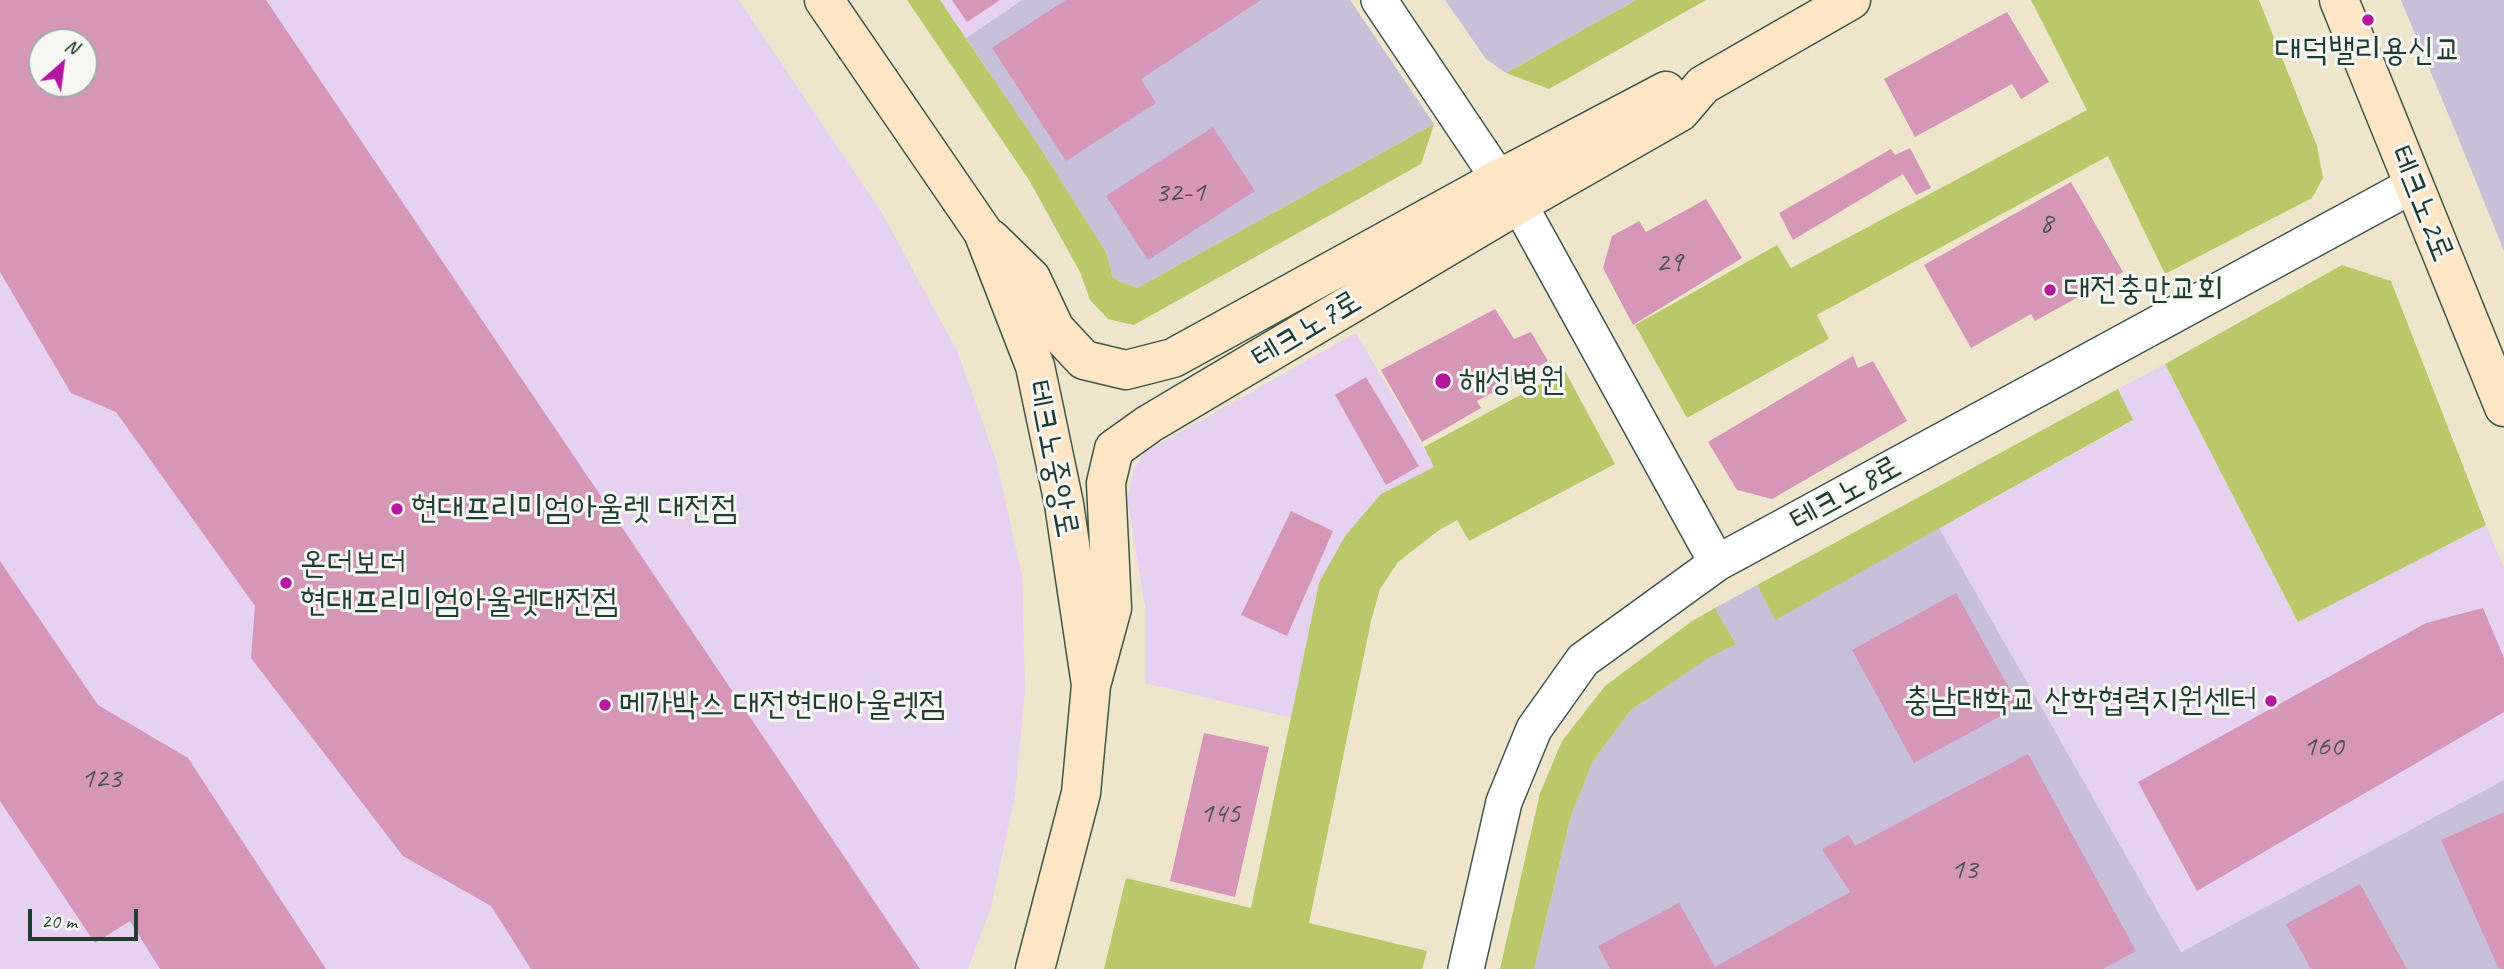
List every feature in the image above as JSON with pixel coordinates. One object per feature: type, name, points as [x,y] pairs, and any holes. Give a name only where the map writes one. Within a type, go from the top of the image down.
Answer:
[{"type":"main road","name":"테크노중앙로","points":[[824,0],[983,232],[1035,366],[1064,505],[1091,685],[1081,793],[1035,969]]},
{"type":"main road","name":"테크노7로","points":[[983,232],[1031,278],[1055,329],[1084,360],[1126,370],[1173,358],[1509,192],[1680,112],[1703,85],[1851,0]]},
{"type":"main road","name":"테크노2로","points":[[2339,0],[2504,407]]},
{"type":"main road","name":"테크노7로","points":[[1091,685],[1112,608],[1106,483],[1114,449],[1509,192]]},
{"type":"street","points":[[1379,0],[1509,192],[1717,564]]},
{"type":"street","name":"테크노8로","points":[[1466,969],[1504,802],[1534,729],[1583,660],[1717,564],[2413,185]]},
{"type":"shaded area","points":[[0,0],[739,0],[882,213],[958,353],[997,463],[1022,575],[1025,691],[1015,796],[991,907],[968,969],[0,969]]},
{"type":"shaded area","points":[[940,0],[1022,0],[966,38]]},
{"type":"shaded area","points":[[1022,0],[1350,0],[1434,124],[1137,288],[1113,278],[1106,252],[966,38]]},
{"type":"shaded area","points":[[1445,0],[1636,0],[1506,73],[1486,59]]},
{"type":"shaded area","points":[[2401,0],[2504,0],[2504,251],[2468,162]]},
{"type":"shaded area","points":[[1356,333],[1435,467],[1381,494],[1319,583],[1292,718],[1145,683],[1145,607],[1127,498],[1134,469],[1146,451]]},
{"type":"shaded area","name":"충남대학교 산학협력지원센터","points":[[2165,364],[2298,622],[2486,525],[2504,568],[2504,780],[2181,952],[1939,528],[2133,421],[2118,389]]},
{"type":"shaded area","points":[[1939,528],[2181,952],[2504,780],[2504,969],[1534,969],[1571,816],[1593,761],[1631,710],[1710,656],[1736,644],[1715,608],[1757,585],[1775,619]]},
{"type":"green space","points":[[907,0],[940,0],[1043,152],[1106,252],[1113,278],[1137,288],[1434,124],[1421,164],[1134,325],[1108,319],[1090,300],[1080,272],[1029,180]]},
{"type":"green space","points":[[1636,0],[1706,0],[1549,89],[1506,73]]},
{"type":"green space","points":[[2031,0],[2259,0],[2317,146],[2323,178],[2312,198],[2165,274],[2108,156],[1817,315],[1829,339],[1687,418],[1635,325],[1777,245],[1791,268],[2087,110]]},
{"type":"green space","points":[[2342,265],[2391,281],[2486,525],[2298,622],[2165,364]]},
{"type":"green space","points":[[1565,371],[1615,464],[1469,541],[1457,520],[1438,531],[1398,562],[1380,589],[1371,621],[1309,923],[1427,951],[1422,969],[1104,969],[1126,878],[1251,908],[1319,583],[1345,536],[1381,494],[1434,467],[1424,447]]},
{"type":"green space","points":[[2118,389],[2133,420],[1775,620],[1757,585]]},
{"type":"green space","points":[[1715,608],[1736,644],[1710,657],[1631,710],[1593,761],[1571,816],[1534,969],[1500,969],[1540,793],[1562,741],[1605,686],[1692,621]]},
{"type":"building","name":"현대프리미엄아울렛 대전점","points":[[0,0],[266,0],[920,969],[531,969],[491,906],[403,856],[251,658],[255,606],[116,412],[71,393],[0,272]]},
{"type":"building","points":[[952,0],[1000,0],[967,22]]},
{"type":"building","points":[[1066,0],[1261,0],[1141,79],[1156,103],[1066,161],[992,48]]},
{"type":"building","points":[[2007,12],[2049,82],[2021,99],[2012,84],[1915,137],[1884,79]]},
{"type":"building","points":[[1213,127],[1255,191],[1148,260],[1106,196]]},
{"type":"building","points":[[1910,148],[1931,188],[1916,195],[1903,174],[1793,240],[1779,213],[1891,149],[1895,155]]},
{"type":"building","points":[[2071,182],[2123,272],[2035,321],[2031,314],[1971,348],[1924,265]]},
{"type":"building","points":[[1706,199],[1742,258],[1633,325],[1603,268],[1612,236],[1639,221],[1646,232]]},
{"type":"building","points":[[1495,309],[1514,339],[1531,332],[1548,361],[1477,401],[1481,408],[1422,442],[1381,370]]},
{"type":"building","points":[[1853,356],[1858,368],[1873,361],[1907,421],[1772,499],[1737,490],[1708,442]]},
{"type":"building","points":[[1366,377],[1419,466],[1386,485],[1335,395]]},
{"type":"building","points":[[1291,511],[1333,531],[1287,636],[1241,615]]},
{"type":"building","points":[[0,561],[98,705],[188,758],[326,969],[160,969],[130,921],[95,943],[0,801]]},
{"type":"building","points":[[1956,593],[2019,706],[1914,763],[1852,650]]},
{"type":"building","points":[[2483,608],[2504,658],[2504,712],[2197,891],[2138,782],[2426,623]]},
{"type":"building","points":[[1204,733],[1269,747],[1235,897],[1170,881]]},
{"type":"building","points":[[2028,754],[2136,951],[2103,969],[1610,969],[1598,946],[1679,903],[1715,967],[1850,892],[1822,849],[1849,835],[1855,846]]},
{"type":"building","points":[[2504,812],[2504,969],[2499,969],[2441,840]]},
{"type":"building","points":[[2360,884],[2407,969],[2311,969],[2286,924]]},
{"type":"place","name":"대덕밸리용신교","points":[[2368,20]]},
{"type":"place","name":"대전충만교회","points":[[2050,290]]},
{"type":"place","name":"해성병원","points":[[1443,381]]},
{"type":"place","name":"현대프리미엄아울렛 대전점","points":[[397,509]]},
{"type":"place","name":"온더보더 현대프리미엄아울렛대전점","points":[[286,583]]},
{"type":"place","name":"충남대학교 산학협력지원센터","points":[[2271,701]]},
{"type":"place","name":"메가박스 대전현대아울렛점","points":[[605,705]]}]
